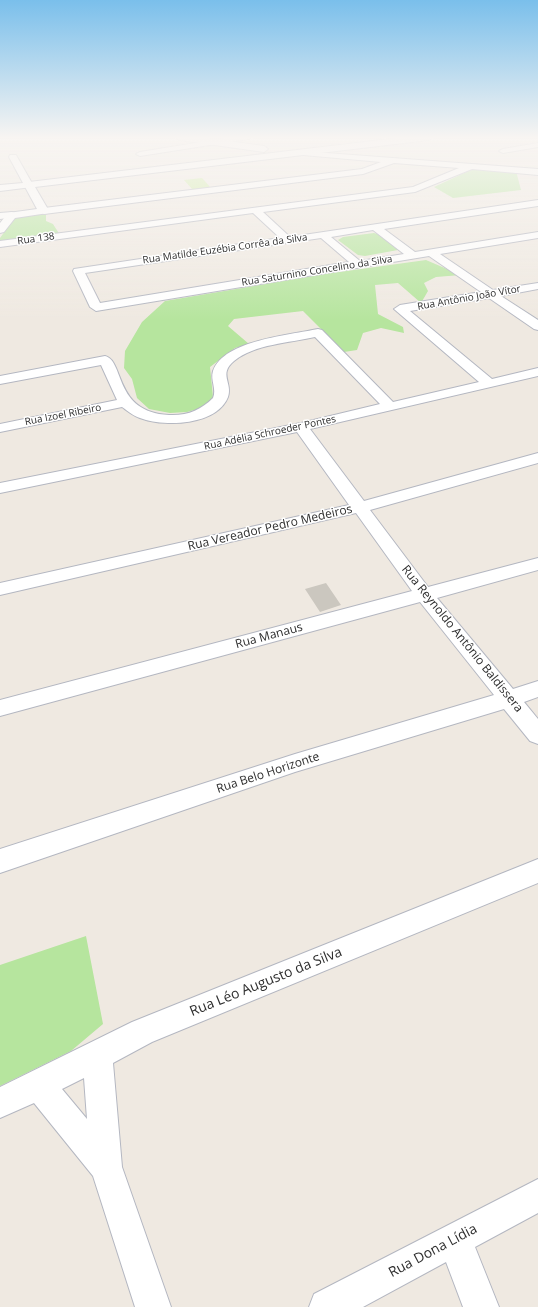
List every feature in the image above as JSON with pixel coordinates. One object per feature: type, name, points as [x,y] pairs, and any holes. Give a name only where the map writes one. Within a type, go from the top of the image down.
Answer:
[{"type":"street","points":[[36,198],[44,211]]},
{"type":"street","points":[[0,216],[146,198]]},
{"type":"street","points":[[227,198],[241,212]]},
{"type":"street","name":"Rua 138","points":[[0,244],[346,198]]},
{"type":"street","name":"Rua Matilde Euzébia Corrêa da Silva","points":[[96,308],[78,271],[538,203]]},
{"type":"street","points":[[255,210],[288,240]]},
{"type":"street","points":[[0,230],[12,215]]},
{"type":"street","points":[[375,227],[414,256]]},
{"type":"street","points":[[324,234],[359,265]]},
{"type":"street","name":"Rua Saturnino Concelino da Silva","points":[[96,308],[538,236]]},
{"type":"street","points":[[432,253],[538,326]]},
{"type":"street","name":"Rua Antônio João Vítor","points":[[488,382],[400,309],[493,295],[538,286]]},
{"type":"street","points":[[0,380],[105,360],[126,402],[134,410],[150,416],[175,419],[203,430],[212,407],[219,400],[222,393],[219,378],[220,369],[224,364],[240,351],[250,347],[318,333],[389,406]]},
{"type":"street","name":"Rua Adélia Schroeder Pontes","points":[[0,488],[203,430],[301,428],[488,382],[538,372]]},
{"type":"street","name":"Rua Izoel Ribeiro","points":[[0,428],[126,402]]},
{"type":"street","name":"Rua Reynoldo Antônio Baldissera","points":[[301,428],[361,507],[424,595],[538,735]]},
{"type":"street","name":"Rua Vereador Pedro Medeiros","points":[[0,589],[361,507],[538,458]]},
{"type":"street","name":"Rua Manaus","points":[[0,708],[538,564]]},
{"type":"street","name":"Rua Belo Horizonte","points":[[0,861],[295,763],[510,699],[538,689]]},
{"type":"street","name":"Rua Léo Augusto da Silva","points":[[0,1103],[40,1086],[97,1054],[142,1032],[538,872]]},
{"type":"street","points":[[97,1054],[106,1167],[153,1307]]},
{"type":"street","points":[[40,1086],[106,1167]]},
{"type":"street","name":"Rua Dona Lídia","points":[[327,1307],[538,1196]]},
{"type":"street","points":[[454,1240],[481,1307]]},
{"type":"green space","points":[[46,212],[46,221],[53,224],[60,235],[0,243],[0,238],[16,216]]},
{"type":"green space","points":[[374,233],[380,235],[398,250],[365,256],[358,255],[338,240],[343,237]]},
{"type":"green space","points":[[426,260],[461,275],[436,277],[424,283],[428,291],[421,303],[398,283],[375,285],[378,314],[403,327],[404,333],[381,328],[363,333],[357,350],[344,352],[303,311],[234,319],[228,326],[249,344],[235,348],[210,367],[213,397],[205,407],[187,412],[170,413],[149,409],[137,398],[132,379],[124,368],[125,351],[142,322],[165,301],[325,274]]},
{"type":"green space","points":[[86,936],[103,1024],[71,1051],[0,1086],[0,965]]},
{"type":"building","points":[[326,583],[341,605],[320,612],[305,589]]}]
